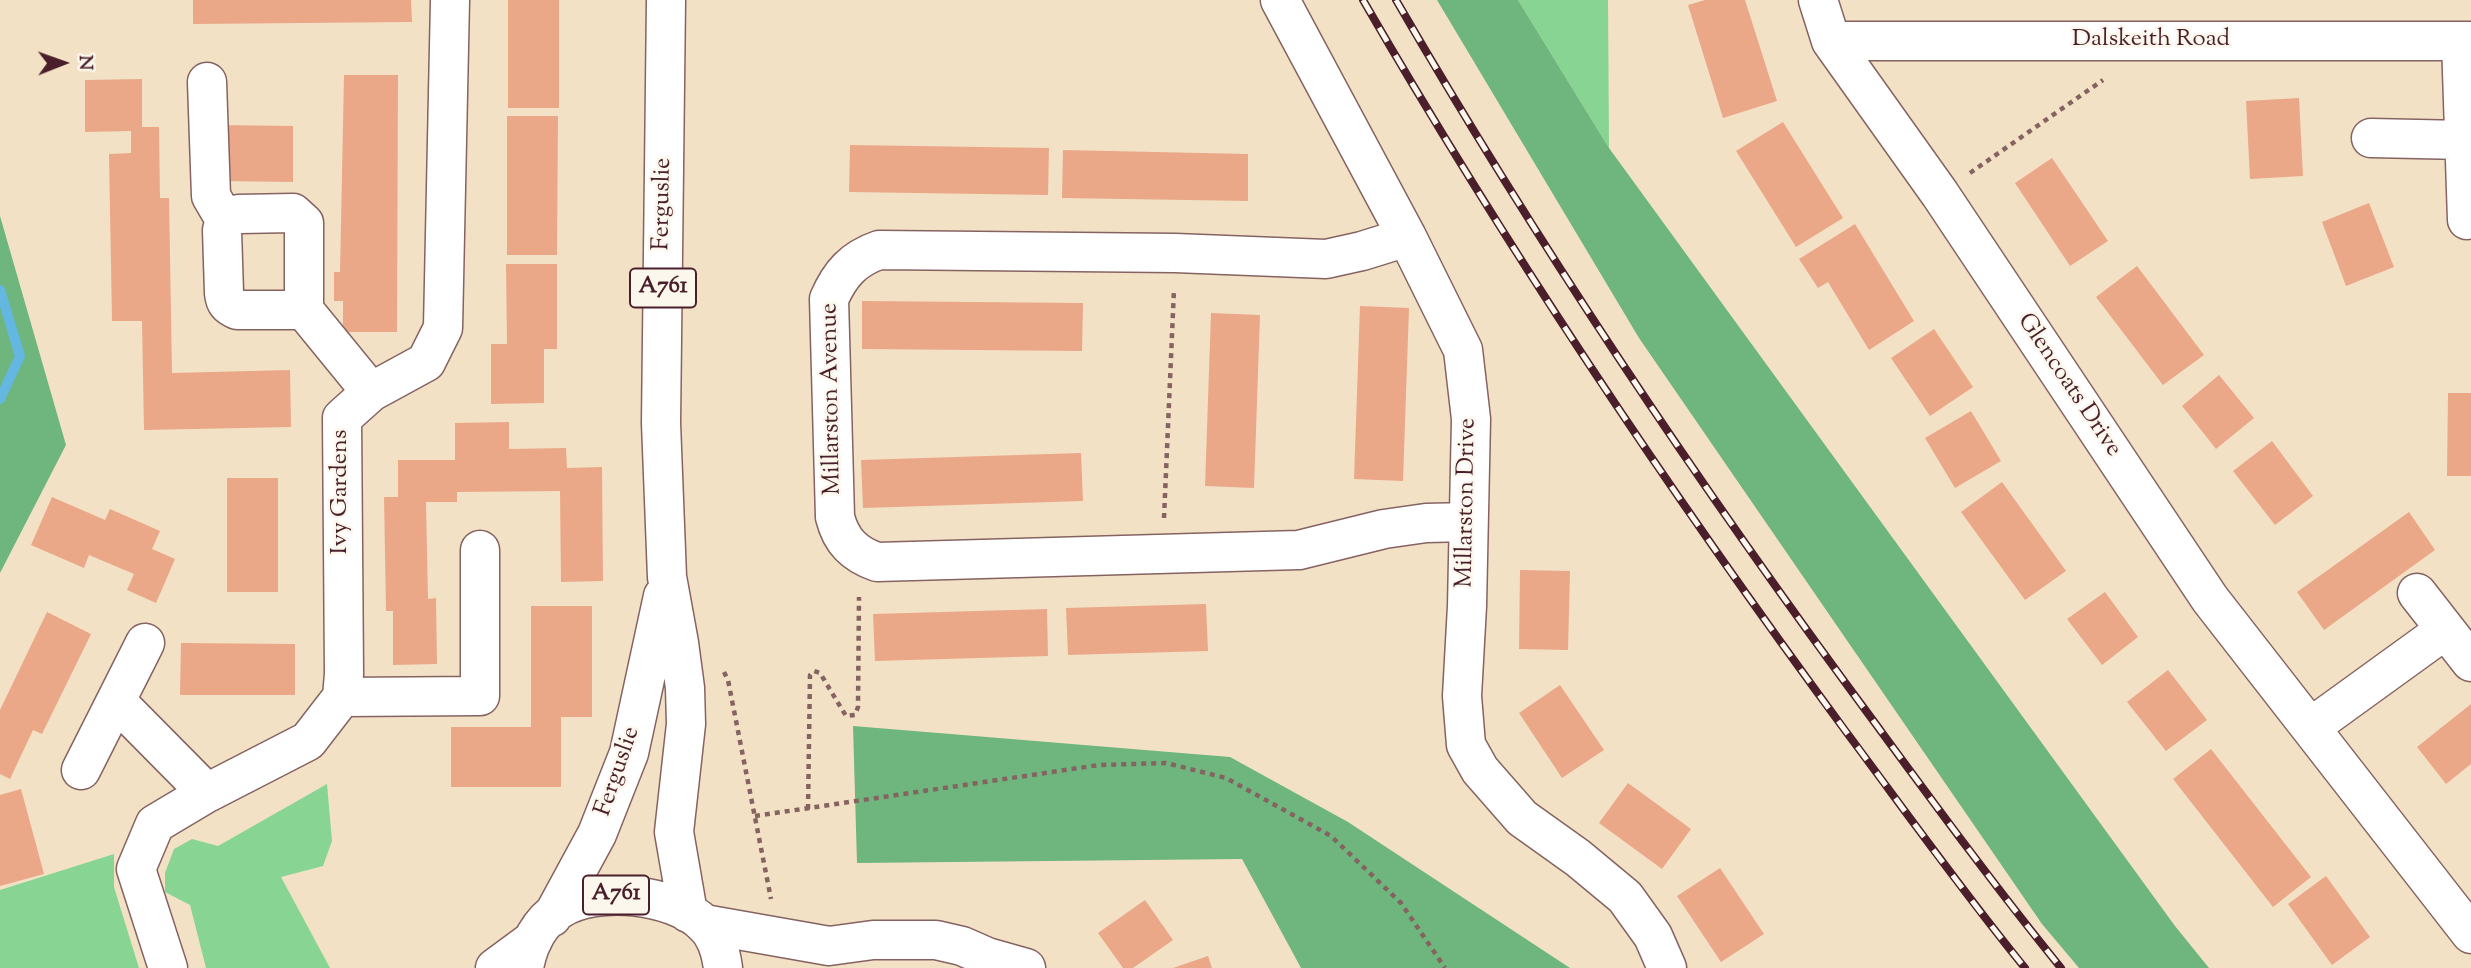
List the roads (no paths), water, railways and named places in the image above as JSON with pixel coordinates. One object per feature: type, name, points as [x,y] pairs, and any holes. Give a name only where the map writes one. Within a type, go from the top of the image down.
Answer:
[{"type":"street","name":"Ivy Gardens","points":[[342,697],[342,418],[370,393],[426,362],[443,328],[450,0]]},
{"type":"street","name":"Ferguslie","points":[[667,0],[662,423],[667,577],[685,688],[686,724],[674,832],[696,918]]},
{"type":"street","name":"Millarston Drive","points":[[1280,0],[1407,237],[1463,350],[1471,419],[1462,696],[1466,744],[1480,771],[1522,818],[1625,897],[1653,936],[1667,968]]},
{"type":"street","name":"Glencoats Drive","points":[[1818,0],[1831,41],[1940,194],[2210,599],[2471,934]]},
{"type":"street","name":"Dalskeith Road","points":[[1831,41],[2466,41]]},
{"type":"street","points":[[2466,41],[2464,140],[2467,220]]},
{"type":"street","points":[[207,82],[211,195],[225,220]]},
{"type":"street","points":[[2371,138],[2464,140]]},
{"type":"street","points":[[304,310],[237,310],[224,301],[222,230],[225,220],[231,215],[293,213],[300,217],[304,223],[304,310],[370,393]]},
{"type":"street","name":"Millarston Avenue","points":[[1407,237],[1326,259],[1175,253],[879,250],[866,255],[843,273],[829,299],[835,517],[838,531],[845,542],[855,552],[877,562],[1298,550],[1384,529],[1426,523],[1468,522]]},
{"type":"street","points":[[168,968],[136,869],[155,824],[308,741],[342,697],[480,696],[480,550]]},
{"type":"street","name":"Ferguslie","points":[[536,942],[597,834],[629,753],[667,577]]},
{"type":"street","points":[[2417,593],[2471,662]]},
{"type":"street","points":[[2311,727],[2445,630]]},
{"type":"street","points":[[81,770],[145,643]]},
{"type":"street","points":[[116,701],[208,793]]},
{"type":"street","name":"A761","points":[[536,942],[559,910],[580,901],[614,895],[642,897],[666,903],[696,918],[714,937],[723,968]]},
{"type":"street","points":[[696,918],[781,953],[873,940],[936,940],[1026,968]]},
{"type":"street","points":[[495,968],[536,942]]},
{"type":"waterway","points":[[0,290],[20,356],[0,399]]},
{"type":"railway","points":[[1363,0],[1476,188],[1656,464],[1847,733],[2025,968]]},
{"type":"railway","points":[[1396,0],[1508,186],[1686,458],[1811,636],[2061,968]]}]
